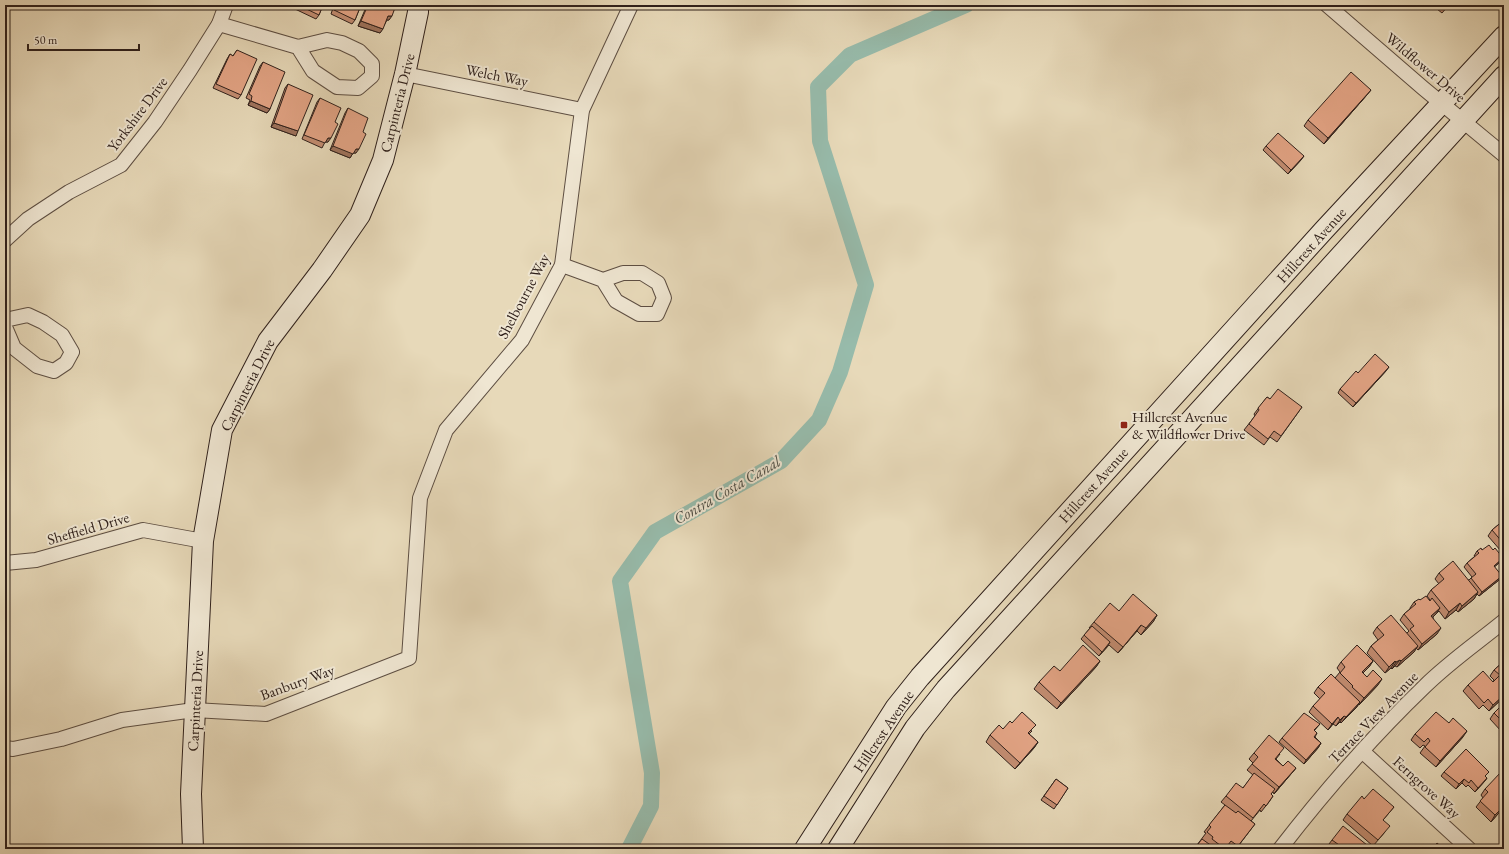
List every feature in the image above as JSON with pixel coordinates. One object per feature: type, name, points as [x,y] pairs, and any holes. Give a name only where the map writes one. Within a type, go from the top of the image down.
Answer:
[{"type":"main road","name":"Carpinteria Drive","points":[[194,849],[191,794],[203,541],[222,430],[268,341],[322,270],[360,215],[383,160],[406,74],[418,5]]},
{"type":"main road","name":"Hillcrest Avenue","points":[[805,849],[896,707],[931,665],[1314,241],[1504,36]]},
{"type":"main road","name":"Hillcrest Avenue","points":[[838,849],[915,728],[929,709],[989,640],[1047,579],[1504,76]]},
{"type":"main road","points":[[1047,579],[1069,540],[1092,512],[1095,500],[1093,485]]},
{"type":"street","name":"Yorkshire Drive","points":[[5,240],[28,219],[69,192],[121,165],[155,122],[190,70],[219,24],[226,5]]},
{"type":"street","name":"Shelbourne Way","points":[[409,658],[420,498],[446,430],[522,340],[562,265],[582,110],[631,5]]},
{"type":"street","name":"Wildflower Drive","points":[[1327,5],[1504,154]]},
{"type":"street","points":[[219,24],[298,47],[327,40],[342,43],[359,51],[372,64],[372,76],[358,88],[337,87],[313,71],[298,47]]},
{"type":"street","name":"Welch Way","points":[[406,74],[582,110]]},
{"type":"street","points":[[562,265],[603,280]]},
{"type":"street","points":[[5,320],[28,315],[43,322],[62,335],[72,352],[66,363],[54,371],[37,366],[14,348],[5,327]]},
{"type":"street","name":"Sheffield Drive","points":[[5,563],[36,560],[143,530],[203,541]]},
{"type":"street","name":"Terrace View Avenue","points":[[1280,849],[1322,796],[1362,751],[1425,686],[1459,656],[1502,625]]},
{"type":"street","name":"Banbury Way","points":[[5,748],[13,749],[62,739],[122,720],[194,710],[266,714],[409,658]]},
{"type":"street","name":"Ferngrove Way","points":[[1362,751],[1469,849]]},
{"type":"building","points":[[298,5],[323,5],[319,15]]},
{"type":"building","points":[[336,5],[361,5],[355,20],[334,10]]},
{"type":"building","points":[[368,5],[396,5],[392,16],[388,16],[383,29],[361,21]]},
{"type":"building","points":[[237,50],[257,59],[241,95],[216,84],[230,54],[233,56]]},
{"type":"building","points":[[263,62],[285,72],[270,109],[251,101],[252,96],[249,94]]},
{"type":"building","points":[[1351,72],[1371,90],[1328,138],[1308,120]]},
{"type":"building","points":[[288,84],[313,95],[298,131],[274,123]]},
{"type":"building","points":[[320,98],[341,108],[335,122],[338,124],[331,138],[328,138],[325,143],[304,135]]},
{"type":"building","points":[[348,108],[368,118],[363,132],[366,134],[359,149],[356,149],[353,154],[333,146]]},
{"type":"building","points":[[1278,133],[1304,156],[1291,170],[1266,146]]},
{"type":"building","points":[[1375,354],[1389,367],[1356,403],[1340,389],[1356,371],[1358,373]]},
{"type":"building","points":[[1278,389],[1302,407],[1281,436],[1274,431],[1268,439],[1249,424],[1259,410],[1258,408],[1267,397],[1270,399]]},
{"type":"building","points":[[1504,520],[1504,544],[1492,530]]},
{"type":"building","points":[[1489,545],[1493,550],[1495,548],[1503,558],[1494,566],[1502,576],[1482,592],[1471,578],[1476,574],[1467,563],[1479,553],[1477,551],[1481,548],[1482,550]]},
{"type":"building","points":[[1453,561],[1478,592],[1462,606],[1460,603],[1449,612],[1431,590],[1444,579],[1439,573]]},
{"type":"building","points":[[1133,594],[1157,615],[1146,628],[1141,625],[1123,647],[1094,622],[1110,603],[1119,611]]},
{"type":"building","points":[[1426,596],[1430,601],[1432,598],[1440,608],[1431,616],[1441,628],[1422,644],[1410,629],[1414,626],[1404,614],[1416,604],[1414,602]]},
{"type":"building","points":[[1391,615],[1418,646],[1401,661],[1395,661],[1389,667],[1371,646],[1384,635],[1377,627]]},
{"type":"building","points":[[1092,626],[1110,642],[1102,652],[1084,635]]},
{"type":"building","points":[[1083,645],[1100,661],[1061,703],[1039,682],[1054,666],[1060,671]]},
{"type":"building","points":[[1357,645],[1373,661],[1362,672],[1367,677],[1373,670],[1382,679],[1364,698],[1340,673],[1345,667],[1341,662]]},
{"type":"building","points":[[1503,662],[1504,695],[1493,705],[1488,699],[1484,703],[1468,685],[1483,671],[1493,682],[1500,675],[1494,670]]},
{"type":"building","points":[[1331,674],[1360,702],[1346,717],[1344,716],[1340,720],[1338,717],[1332,724],[1313,706],[1325,693],[1318,687]]},
{"type":"building","points":[[1504,703],[1504,723],[1494,713]]},
{"type":"building","points":[[1022,712],[1036,725],[1028,733],[1038,742],[1020,763],[990,735],[999,725],[1003,729],[1010,721],[1012,723]]},
{"type":"building","points":[[1436,712],[1449,723],[1453,718],[1467,731],[1440,761],[1425,747],[1430,741],[1428,738],[1424,742],[1415,734]]},
{"type":"building","points":[[1304,713],[1320,724],[1314,730],[1317,733],[1314,737],[1321,743],[1306,760],[1282,738]]},
{"type":"building","points":[[1269,735],[1284,748],[1275,759],[1283,766],[1288,761],[1296,768],[1279,787],[1252,764],[1258,757],[1254,753]]},
{"type":"building","points":[[1466,749],[1489,772],[1485,776],[1487,778],[1478,788],[1471,780],[1469,783],[1464,779],[1459,784],[1444,772]]},
{"type":"building","points":[[1501,772],[1504,775],[1504,806],[1495,815],[1480,801],[1488,792],[1485,789]]},
{"type":"building","points":[[1254,773],[1275,789],[1271,794],[1273,796],[1266,806],[1264,804],[1253,818],[1226,796],[1236,783],[1243,788]]},
{"type":"building","points":[[1056,779],[1068,788],[1057,805],[1044,796]]},
{"type":"building","points":[[1373,789],[1394,807],[1383,820],[1390,826],[1378,840],[1347,814],[1362,796],[1364,799]]},
{"type":"building","points":[[1225,805],[1236,813],[1238,811],[1255,824],[1238,846],[1231,841],[1225,849],[1212,839],[1213,837],[1207,832],[1211,827],[1209,825]]},
{"type":"building","points":[[1343,826],[1367,845],[1364,849],[1340,849],[1342,847],[1332,840]]},
{"type":"building","points":[[1202,839],[1216,849],[1194,849]]},
{"type":"building","points":[[1437,843],[1444,849],[1432,849]]},
{"type":"waterway","name":"Contra Costa Canal","points":[[629,849],[651,806],[652,773],[620,581],[655,532],[781,461],[819,420],[840,372],[866,285],[820,141],[818,87],[850,55],[966,5]]},
{"type":"place","name":"Hillcrest Avenue & Wildflower Drive","points":[[1124,425]]}]
